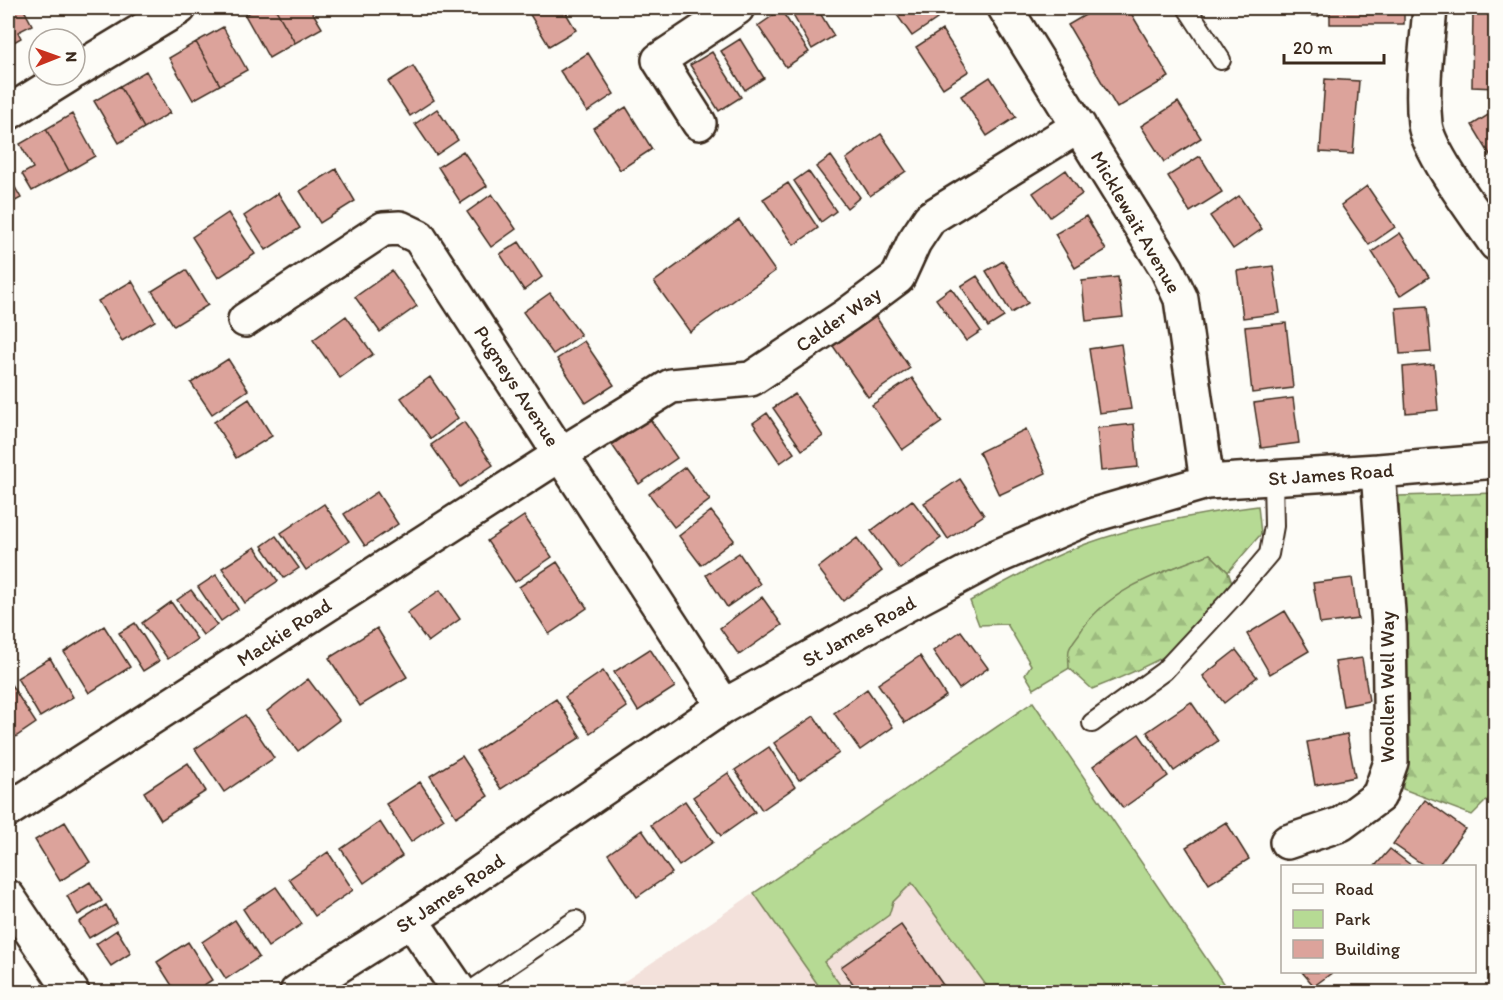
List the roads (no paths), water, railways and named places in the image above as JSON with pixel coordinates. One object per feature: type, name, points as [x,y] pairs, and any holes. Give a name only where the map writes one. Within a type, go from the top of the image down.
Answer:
[{"type":"street","points":[[87,64],[179,8]]},
{"type":"street","points":[[699,123],[659,60],[737,8]]},
{"type":"street","points":[[1430,8],[1424,85],[1425,126],[1438,156],[1496,244]]},
{"type":"street","name":"Micklewait Avenue","points":[[1016,11],[1079,126],[1167,269],[1181,299],[1207,482]]},
{"type":"street","points":[[8,112],[49,87]]},
{"type":"street","name":"Calder Way","points":[[561,454],[671,386],[751,379],[848,315],[898,277],[914,242],[930,218],[1079,126]]},
{"type":"street","name":"Pugneys Avenue","points":[[245,320],[383,229],[400,228],[419,237],[724,706]]},
{"type":"street","name":"Mackie Road","points":[[8,810],[561,454]]},
{"type":"street","name":"St James Road","points":[[297,993],[411,920],[724,706],[994,558],[1097,514],[1207,482],[1496,461]]},
{"type":"street","name":"Woollen Well Way","points":[[1287,842],[1341,824],[1379,796],[1390,762],[1389,626],[1378,471]]},
{"type":"street","points":[[8,897],[72,993]]},
{"type":"street","points":[[411,920],[460,993]]},
{"type":"lane","points":[[1186,8],[1221,60]]},
{"type":"lane","points":[[1092,723],[1164,671],[1269,554],[1274,526],[1274,477]]},
{"type":"lane","points":[[468,993],[576,920]]}]
